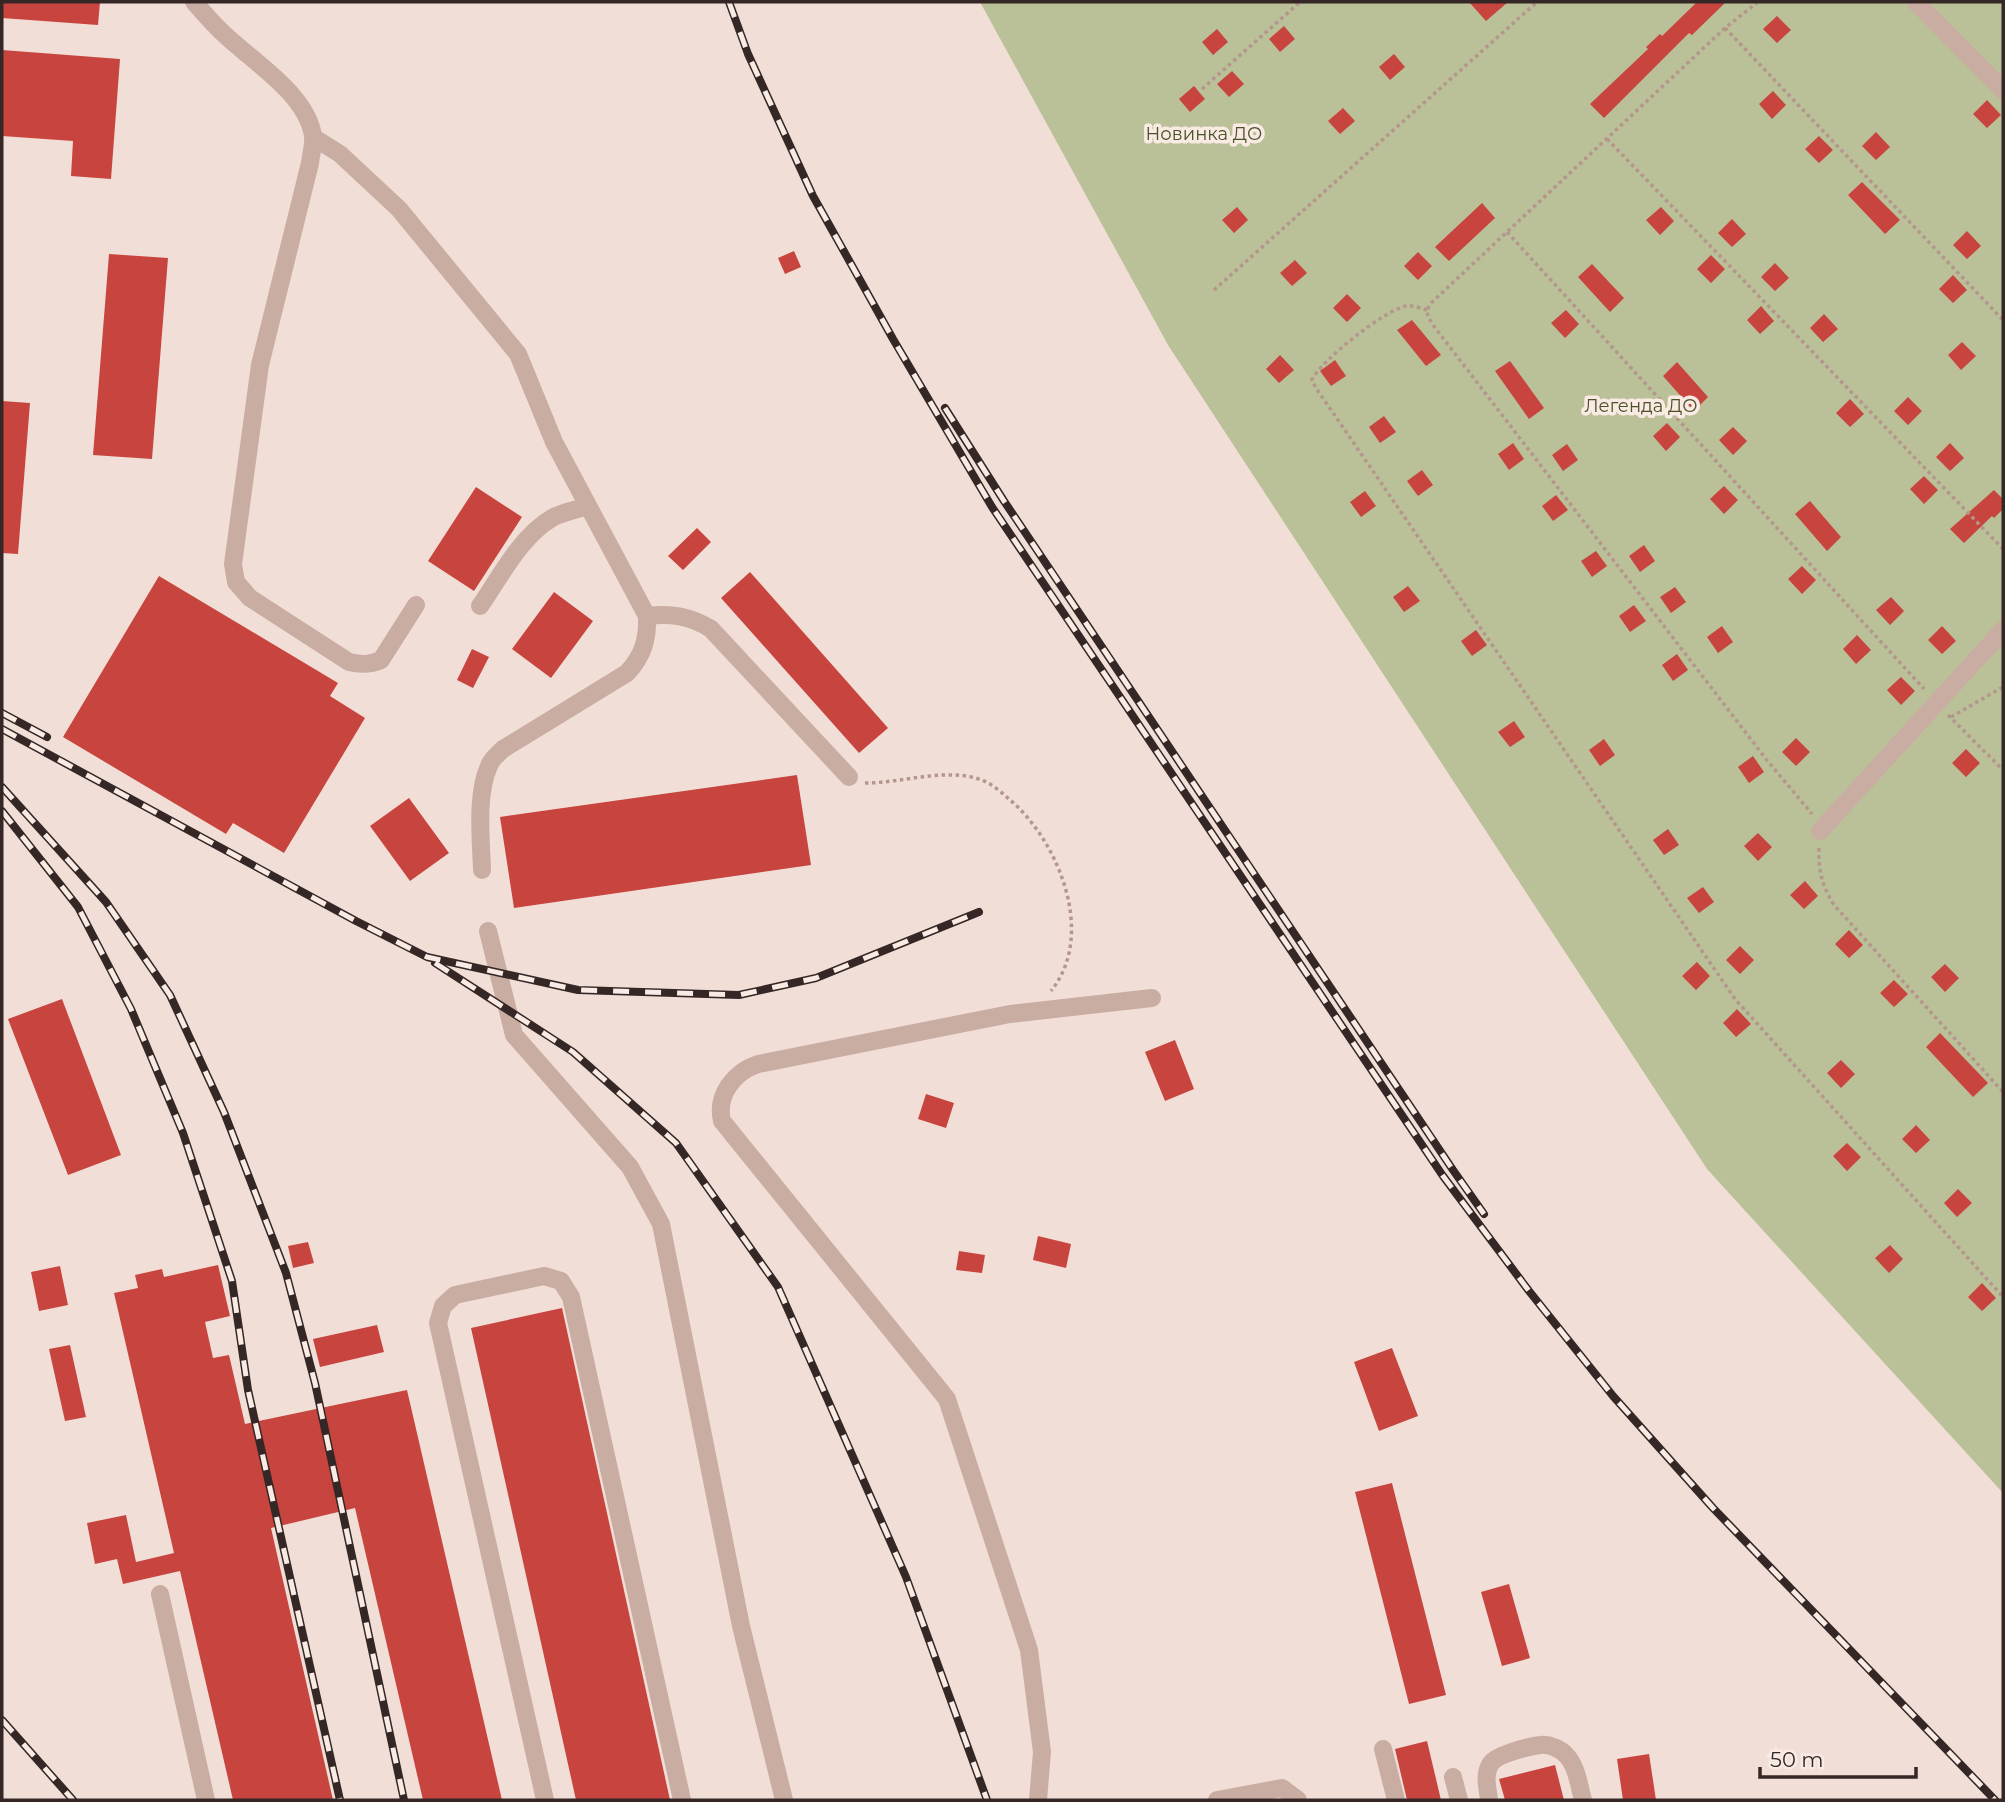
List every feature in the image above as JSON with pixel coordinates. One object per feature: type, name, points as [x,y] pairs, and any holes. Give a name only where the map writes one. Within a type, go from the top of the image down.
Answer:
[{"type":"lane","points":[[194,2],[224,34],[273,75],[302,111],[313,137],[310,163],[260,365],[233,564],[236,582],[250,598],[349,662],[360,665],[381,660],[416,605]]},
{"type":"lane","points":[[1916,2],[2003,90]]},
{"type":"lane","points":[[313,137],[340,154],[399,209],[518,354],[554,442],[647,616],[648,634],[643,650],[638,662],[627,673],[503,749],[489,763],[480,822],[482,870]]},
{"type":"lane","points":[[480,606],[524,542],[539,527],[555,517],[588,506]]},
{"type":"lane","points":[[647,616],[666,613],[699,622],[711,629],[849,777]]},
{"type":"lane","points":[[1820,831],[2003,630]]},
{"type":"lane","points":[[488,931],[514,1035],[630,1167],[661,1224],[741,1626],[784,1800]]},
{"type":"lane","points":[[1038,1800],[1042,1752],[1029,1650],[947,1399],[722,1121],[719,1109],[722,1096],[737,1076],[747,1068],[758,1065],[1010,1014],[1152,998]]},
{"type":"lane","points":[[545,1800],[438,1324],[443,1306],[455,1295],[544,1276],[561,1281],[570,1297],[682,1800]]},
{"type":"lane","points":[[160,1594],[206,1800]]},
{"type":"lane","points":[[1489,1800],[1486,1783],[1491,1764],[1499,1756],[1541,1745],[1565,1753],[1573,1766],[1583,1800]]},
{"type":"lane","points":[[1383,1749],[1396,1800]]},
{"type":"lane","points":[[1453,1777],[1459,1800]]},
{"type":"lane","points":[[1217,1800],[1273,1788],[1282,1788],[1298,1800]]},
{"type":"path","points":[[1202,89],[1300,2]]},
{"type":"path","points":[[1214,290],[1537,2]]},
{"type":"path","points":[[1758,2],[1725,28],[1430,304],[1428,317],[1766,760],[1814,817],[1820,831],[1820,874],[1824,889],[1833,905],[2003,1092]]},
{"type":"path","points":[[1725,28],[2003,320]]},
{"type":"path","points":[[1606,139],[2003,549]]},
{"type":"path","points":[[1507,232],[1937,703],[2003,771]]},
{"type":"path","points":[[1427,310],[1408,305],[1381,317],[1321,366],[1312,380],[1316,388],[1735,999],[2003,1297]]},
{"type":"path","points":[[1951,717],[2003,687]]},
{"type":"path","points":[[849,777],[866,783],[967,776],[986,781],[1022,810],[1056,859],[1068,900],[1071,923],[1068,955],[1059,981],[1044,998]]},
{"type":"green space","name":"Легенда ДО","points":[[980,2],[2003,2],[2003,1493],[1707,1169],[1168,345]]},
{"type":"building","points":[[2,2],[100,2],[98,25],[2,18]]},
{"type":"building","points":[[1469,2],[1508,2],[1486,21]]},
{"type":"building","points":[[1697,2],[1726,2],[1692,35],[1689,33],[1604,118],[1590,104],[1648,49],[1646,47],[1660,34],[1662,36]]},
{"type":"building","points":[[1777,16],[1791,30],[1777,43],[1763,29]]},
{"type":"building","points":[[1284,26],[1295,39],[1280,52],[1269,39]]},
{"type":"building","points":[[1217,29],[1228,42],[1213,55],[1202,42]]},
{"type":"building","points":[[2,50],[120,59],[111,179],[71,176],[73,141],[2,136]]},
{"type":"building","points":[[1394,54],[1405,67],[1390,80],[1379,67]]},
{"type":"building","points":[[1232,71],[1244,84],[1229,97],[1217,84]]},
{"type":"building","points":[[1194,86],[1205,99],[1190,112],[1179,99]]},
{"type":"building","points":[[1773,91],[1786,105],[1772,119],[1759,104]]},
{"type":"building","points":[[1987,100],[2001,115],[1987,128],[1973,114]]},
{"type":"building","points":[[1343,108],[1355,121],[1340,134],[1328,121]]},
{"type":"building","points":[[1876,132],[1890,147],[1876,160],[1862,146]]},
{"type":"building","points":[[1819,136],[1833,150],[1819,163],[1805,149]]},
{"type":"building","points":[[1862,182],[1900,220],[1885,234],[1848,195]]},
{"type":"building","points":[[1482,203],[1495,218],[1449,261],[1435,247]]},
{"type":"building","points":[[1237,207],[1248,220],[1234,233],[1222,220]]},
{"type":"building","points":[[1661,207],[1674,221],[1660,235],[1646,220]]},
{"type":"building","points":[[1732,219],[1746,234],[1732,247],[1718,233]]},
{"type":"building","points":[[1967,231],[1981,246],[1967,259],[1953,245]]},
{"type":"building","points":[[794,251],[801,267],[785,274],[778,258]]},
{"type":"building","points":[[1418,252],[1432,266],[1418,280],[1404,266]]},
{"type":"building","points":[[109,254],[168,258],[152,459],[93,455]]},
{"type":"building","points":[[1711,255],[1725,269],[1711,283],[1697,269]]},
{"type":"building","points":[[1295,260],[1307,273],[1292,286],[1280,273]]},
{"type":"building","points":[[1775,263],[1789,278],[1775,291],[1761,277]]},
{"type":"building","points":[[1592,264],[1624,298],[1610,312],[1578,277]]},
{"type":"building","points":[[1953,275],[1967,290],[1953,303],[1939,289]]},
{"type":"building","points":[[1347,294],[1361,308],[1347,322],[1333,308]]},
{"type":"building","points":[[1761,306],[1774,321],[1760,334],[1747,320]]},
{"type":"building","points":[[1566,310],[1579,324],[1565,338],[1551,323]]},
{"type":"building","points":[[1824,314],[1838,329],[1823,342],[1810,328]]},
{"type":"building","points":[[1412,320],[1441,355],[1426,366],[1397,330]]},
{"type":"building","points":[[1962,342],[1976,356],[1961,370],[1948,355]]},
{"type":"building","points":[[1280,355],[1294,370],[1279,383],[1266,369]]},
{"type":"building","points":[[1335,360],[1346,376],[1331,386],[1320,371]]},
{"type":"building","points":[[1510,361],[1544,408],[1529,419],[1495,371]]},
{"type":"building","points":[[1677,362],[1708,397],[1694,411],[1663,376]]},
{"type":"building","points":[[1908,397],[1922,411],[1908,425],[1894,411]]},
{"type":"building","points":[[1850,399],[1864,414],[1850,427],[1836,413]]},
{"type":"building","points":[[2,401],[30,403],[18,554],[2,553]]},
{"type":"building","points":[[1384,416],[1396,432],[1380,443],[1369,427]]},
{"type":"building","points":[[1667,423],[1680,437],[1666,451],[1653,436]]},
{"type":"building","points":[[1733,427],[1747,441],[1733,455],[1719,440]]},
{"type":"building","points":[[1513,443],[1524,459],[1509,470],[1498,454]]},
{"type":"building","points":[[1950,443],[1964,458],[1950,471],[1936,457]]},
{"type":"building","points":[[1567,444],[1578,460],[1563,471],[1552,455]]},
{"type":"building","points":[[1422,470],[1433,485],[1418,496],[1407,481]]},
{"type":"building","points":[[1924,476],[1938,490],[1924,504],[1910,489]]},
{"type":"building","points":[[1724,486],[1738,500],[1724,514],[1710,499]]},
{"type":"building","points":[[476,487],[522,517],[474,591],[428,561]]},
{"type":"building","points":[[1994,490],[2003,499],[2003,509],[1964,543],[1950,529]]},
{"type":"building","points":[[1365,491],[1376,506],[1361,517],[1350,502]]},
{"type":"building","points":[[1556,495],[1568,510],[1553,521],[1542,506]]},
{"type":"building","points":[[1810,501],[1841,537],[1827,551],[1795,514]]},
{"type":"building","points":[[697,528],[711,542],[683,570],[668,556]]},
{"type":"building","points":[[1644,545],[1655,561],[1640,572],[1629,556]]},
{"type":"building","points":[[1596,551],[1607,566],[1592,577],[1581,561]]},
{"type":"building","points":[[1802,566],[1816,580],[1802,594],[1788,579]]},
{"type":"building","points":[[750,572],[888,728],[859,753],[721,598]]},
{"type":"building","points":[[159,576],[338,683],[330,696],[365,718],[284,853],[233,823],[226,834],[63,737]]},
{"type":"building","points":[[1408,586],[1420,601],[1404,612],[1393,597]]},
{"type":"building","points":[[1675,587],[1686,602],[1671,613],[1660,597]]},
{"type":"building","points":[[554,592],[593,621],[551,678],[512,649]]},
{"type":"building","points":[[1891,597],[1904,611],[1890,625],[1876,610]]},
{"type":"building","points":[[1634,605],[1646,621],[1630,632],[1619,616]]},
{"type":"building","points":[[1722,626],[1733,642],[1718,653],[1707,637]]},
{"type":"building","points":[[1942,626],[1956,641],[1942,654],[1928,640]]},
{"type":"building","points":[[1476,630],[1487,645],[1472,656],[1461,641]]},
{"type":"building","points":[[1857,635],[1871,650],[1856,664],[1843,649]]},
{"type":"building","points":[[472,649],[489,657],[473,688],[457,680]]},
{"type":"building","points":[[1677,654],[1688,670],[1673,681],[1662,665]]},
{"type":"building","points":[[1901,677],[1915,691],[1901,705],[1887,690]]},
{"type":"building","points":[[1514,721],[1525,737],[1510,747],[1498,732]]},
{"type":"building","points":[[1796,738],[1810,752],[1796,766],[1782,752]]},
{"type":"building","points":[[1604,739],[1615,755],[1600,766],[1589,750]]},
{"type":"building","points":[[1966,749],[1980,763],[1966,777],[1952,763]]},
{"type":"building","points":[[1753,756],[1764,772],[1749,783],[1738,767]]},
{"type":"building","points":[[797,775],[811,865],[514,908],[500,817]]},
{"type":"building","points":[[409,798],[449,853],[410,881],[370,826]]},
{"type":"building","points":[[1668,829],[1679,845],[1664,855],[1653,840]]},
{"type":"building","points":[[1758,833],[1772,847],[1758,861],[1744,846]]},
{"type":"building","points":[[1805,881],[1818,896],[1804,909],[1790,895]]},
{"type":"building","points":[[1703,887],[1714,902],[1699,913],[1687,898]]},
{"type":"building","points":[[1849,930],[1863,945],[1849,958],[1835,944]]},
{"type":"building","points":[[1740,946],[1754,960],[1740,974],[1726,960]]},
{"type":"building","points":[[1697,962],[1710,976],[1696,990],[1682,976]]},
{"type":"building","points":[[1945,964],[1959,978],[1945,992],[1931,977]]},
{"type":"building","points":[[1894,980],[1908,994],[1894,1007],[1880,993]]},
{"type":"building","points":[[62,999],[121,1155],[68,1175],[8,1019]]},
{"type":"building","points":[[1737,1009],[1751,1024],[1736,1037],[1723,1023]]},
{"type":"building","points":[[1940,1033],[1988,1083],[1973,1097],[1926,1047]]},
{"type":"building","points":[[1175,1040],[1194,1089],[1165,1101],[1145,1052]]},
{"type":"building","points":[[1841,1060],[1855,1074],[1841,1088],[1827,1073]]},
{"type":"building","points":[[926,1094],[954,1103],[946,1128],[918,1119]]},
{"type":"building","points":[[1916,1125],[1930,1140],[1916,1153],[1902,1139]]},
{"type":"building","points":[[1847,1143],[1861,1157],[1847,1171],[1833,1156]]},
{"type":"building","points":[[1958,1189],[1972,1203],[1957,1217],[1944,1203]]},
{"type":"building","points":[[1038,1236],[1071,1244],[1066,1268],[1033,1260]]},
{"type":"building","points":[[308,1242],[314,1263],[293,1268],[288,1246]]},
{"type":"building","points":[[1890,1245],[1903,1259],[1889,1273],[1875,1258]]},
{"type":"building","points":[[959,1251],[985,1255],[982,1273],[956,1270]]},
{"type":"building","points":[[218,1265],[230,1316],[205,1322],[213,1358],[229,1355],[245,1424],[407,1390],[502,1800],[423,1800],[355,1508],[271,1528],[333,1800],[233,1800],[180,1571],[123,1584],[117,1559],[95,1564],[87,1523],[126,1515],[136,1562],[174,1553],[114,1293],[138,1288],[135,1275],[162,1269],[164,1277]]},
{"type":"building","points":[[60,1266],[68,1305],[39,1311],[31,1272]]},
{"type":"building","points":[[1982,1283],[1996,1298],[1982,1311],[1968,1297]]},
{"type":"building","points":[[562,1308],[670,1800],[576,1800],[471,1328]]},
{"type":"building","points":[[377,1325],[384,1352],[320,1367],[313,1339]]},
{"type":"building","points":[[70,1345],[86,1417],[65,1421],[49,1349]]},
{"type":"building","points":[[1392,1348],[1418,1416],[1379,1431],[1354,1362]]},
{"type":"building","points":[[1392,1483],[1446,1695],[1409,1704],[1355,1492]]},
{"type":"building","points":[[1509,1584],[1530,1658],[1502,1666],[1481,1592]]},
{"type":"building","points":[[1427,1741],[1441,1800],[1407,1800],[1395,1749]]},
{"type":"building","points":[[1649,1754],[1656,1800],[1623,1800],[1617,1759]]},
{"type":"building","points":[[1555,1765],[1564,1800],[1505,1800],[1499,1779]]},
{"type":"railway","points":[[729,2],[748,54],[813,196],[992,507],[1443,1176],[1529,1291],[1613,1396],[1713,1508],[1995,1800]]},
{"type":"railway","points":[[945,408],[1004,501],[1484,1214]]},
{"type":"railway","points":[[2,713],[47,737]]},
{"type":"railway","points":[[2,729],[427,957],[578,990],[739,995],[816,978],[979,912]]},
{"type":"railway","points":[[2,787],[106,902],[170,995],[224,1112],[286,1273],[315,1383],[404,1800]]},
{"type":"railway","points":[[2,811],[78,907],[131,1009],[183,1133],[232,1281],[248,1390],[340,1800]]},
{"type":"railway","points":[[435,963],[573,1052],[676,1143],[778,1287],[906,1577],[987,1800]]},
{"type":"railway","points":[[2,1720],[73,1800]]},
{"type":"park label","name":"Новинка ДО","points":[[1204,134]]}]
